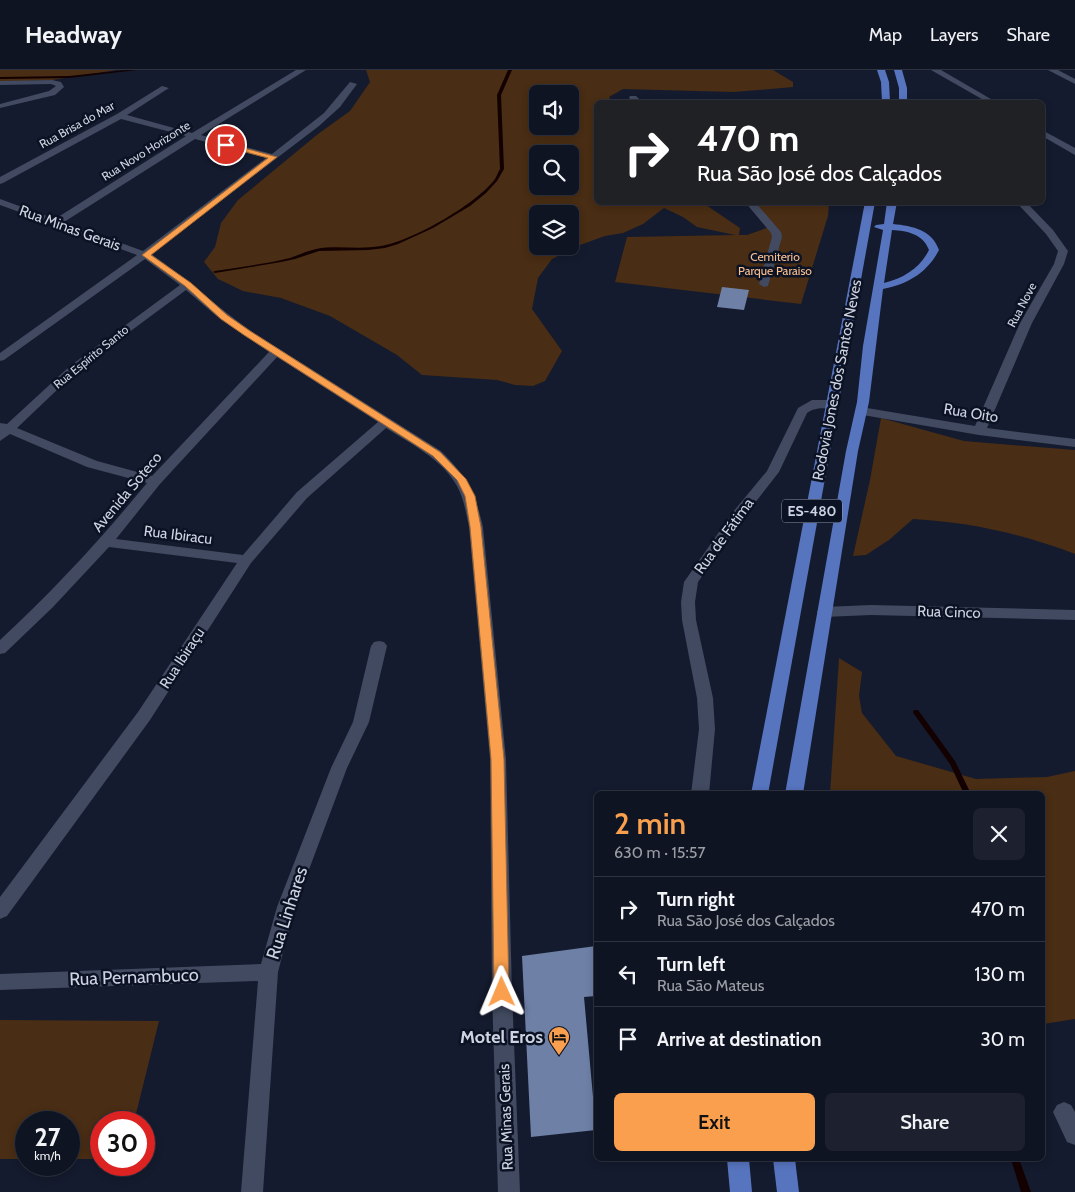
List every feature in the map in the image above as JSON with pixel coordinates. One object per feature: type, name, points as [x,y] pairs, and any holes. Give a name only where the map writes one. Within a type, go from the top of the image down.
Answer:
[{"type":"main road","points":[[881,70],[885,82],[886,100]]},
{"type":"main road","points":[[898,70],[903,88],[903,100]]},
{"type":"main road","name":"Rodovia Jones dos Santos Neves","points":[[760,791],[870,205]]},
{"type":"main road","name":"Rodovia Jones dos Santos Neves","points":[[794,791],[852,451],[862,411],[878,287],[892,205]]},
{"type":"main road","points":[[866,228],[904,228],[922,234],[929,240],[934,250],[924,266],[909,277],[899,283],[878,287]]},
{"type":"main road","points":[[738,1161],[741,1192]]},
{"type":"main road","points":[[784,1161],[788,1192]]},
{"type":"street","name":"Rua Novo Horizonte","points":[[55,223],[271,87],[302,70]]},
{"type":"street","points":[[935,70],[988,100]]},
{"type":"street","points":[[1052,70],[1075,82]]},
{"type":"street","points":[[0,83],[55,83],[60,87],[56,91],[0,106]]},
{"type":"street","points":[[0,358],[146,255],[273,157],[345,98],[354,84]]},
{"type":"street","name":"Rua Brisa do Mar","points":[[0,181],[120,116],[165,88]]},
{"type":"street","points":[[120,116],[273,157]]},
{"type":"street","points":[[1045,134],[1075,152]]},
{"type":"street","name":"Rua Minas Gerais","points":[[0,202],[146,255],[188,284],[224,317],[436,454],[461,479],[470,496],[476,527],[498,759],[502,982],[509,1192]]},
{"type":"street","points":[[752,205],[776,232],[777,238],[764,284]]},
{"type":"street","name":"Rua Nove","points":[[979,431],[1026,323],[1059,264],[1063,252],[1050,232],[1023,205]]},
{"type":"street","name":"Rua Espírito Santo","points":[[3,430],[74,368],[188,284]]},
{"type":"street","name":"Avenida Soteco","points":[[0,649],[48,604],[106,542],[155,481],[276,352]]},
{"type":"street","name":"Rua de Fátima","points":[[700,791],[708,729],[705,698],[689,620],[688,602],[691,582],[738,515],[773,472],[802,411],[812,404],[833,404]]},
{"type":"street","name":"Rua Oito","points":[[862,411],[979,431],[1075,443]]},
{"type":"street","name":"Rua Ibiraçu","points":[[0,911],[144,716],[246,560],[302,495],[384,422]]},
{"type":"street","points":[[3,430],[92,464],[155,481]]},
{"type":"street","name":"Rua Ibiracu","points":[[106,542],[246,560]]},
{"type":"street","name":"Rua Cinco","points":[[824,612],[871,610],[1075,615]]},
{"type":"street","name":"Rua Linhares","points":[[252,1192],[268,972],[286,907],[338,768],[361,722],[379,646]]},
{"type":"street","name":"Rua Pernambuco","points":[[0,982],[268,972]]},
{"type":"street","points":[[1064,1112],[1075,1135]]},
{"type":"green space","points":[[0,70],[116,70],[52,80],[0,82]]},
{"type":"green space","name":"Cemiterio Parque Paraiso","points":[[366,70],[773,70],[793,82],[793,87],[734,92],[623,89],[609,97],[611,100],[594,100],[594,205],[706,205],[740,228],[739,235],[747,235],[772,226],[753,205],[829,205],[828,216],[801,304],[615,282],[627,237],[735,235],[697,227],[683,217],[664,208],[643,224],[623,233],[605,236],[579,246],[579,205],[529,205],[529,255],[560,255],[552,259],[538,278],[532,309],[562,351],[545,381],[533,386],[515,385],[497,380],[422,375],[397,355],[330,316],[281,298],[243,291],[218,279],[204,262],[215,247],[221,223],[238,200],[318,134],[350,111],[370,82]]},
{"type":"green space","points":[[881,418],[964,441],[1075,450],[1075,554],[996,530],[955,523],[913,519],[889,540],[866,555],[853,556],[870,480]]},
{"type":"green space","points":[[839,658],[862,672],[859,696],[862,713],[896,756],[976,779],[1047,777],[1075,771],[1075,1019],[1045,1024],[1045,791],[830,791]]},
{"type":"green space","points":[[0,1020],[159,1021],[137,1111],[90,1111],[90,1159],[80,1159],[80,1111],[15,1111],[15,1159],[0,1159]]},
{"type":"building","points":[[722,287],[749,290],[744,310],[717,307]]},
{"type":"building","name":"Motel Eros","points":[[594,946],[594,996],[584,997],[594,1108],[594,1130],[531,1137],[522,956]]},
{"type":"waterway","points":[[0,78],[69,77],[135,70]]},
{"type":"waterway","points":[[215,272],[281,261],[319,250],[384,247],[432,228],[469,205],[496,180],[502,169],[499,95],[510,70]]},
{"type":"waterway","points":[[916,712],[953,763],[967,791]]},
{"type":"waterway","points":[[1016,1161],[1026,1192]]},
{"type":"place","name":"Motel Eros","points":[[559,1056]]},
{"type":"route","points":[[226,145],[273,157],[215,204],[146,255],[188,284],[224,317],[247,333],[436,454],[461,479],[470,496],[476,527],[498,759],[502,992]]}]
